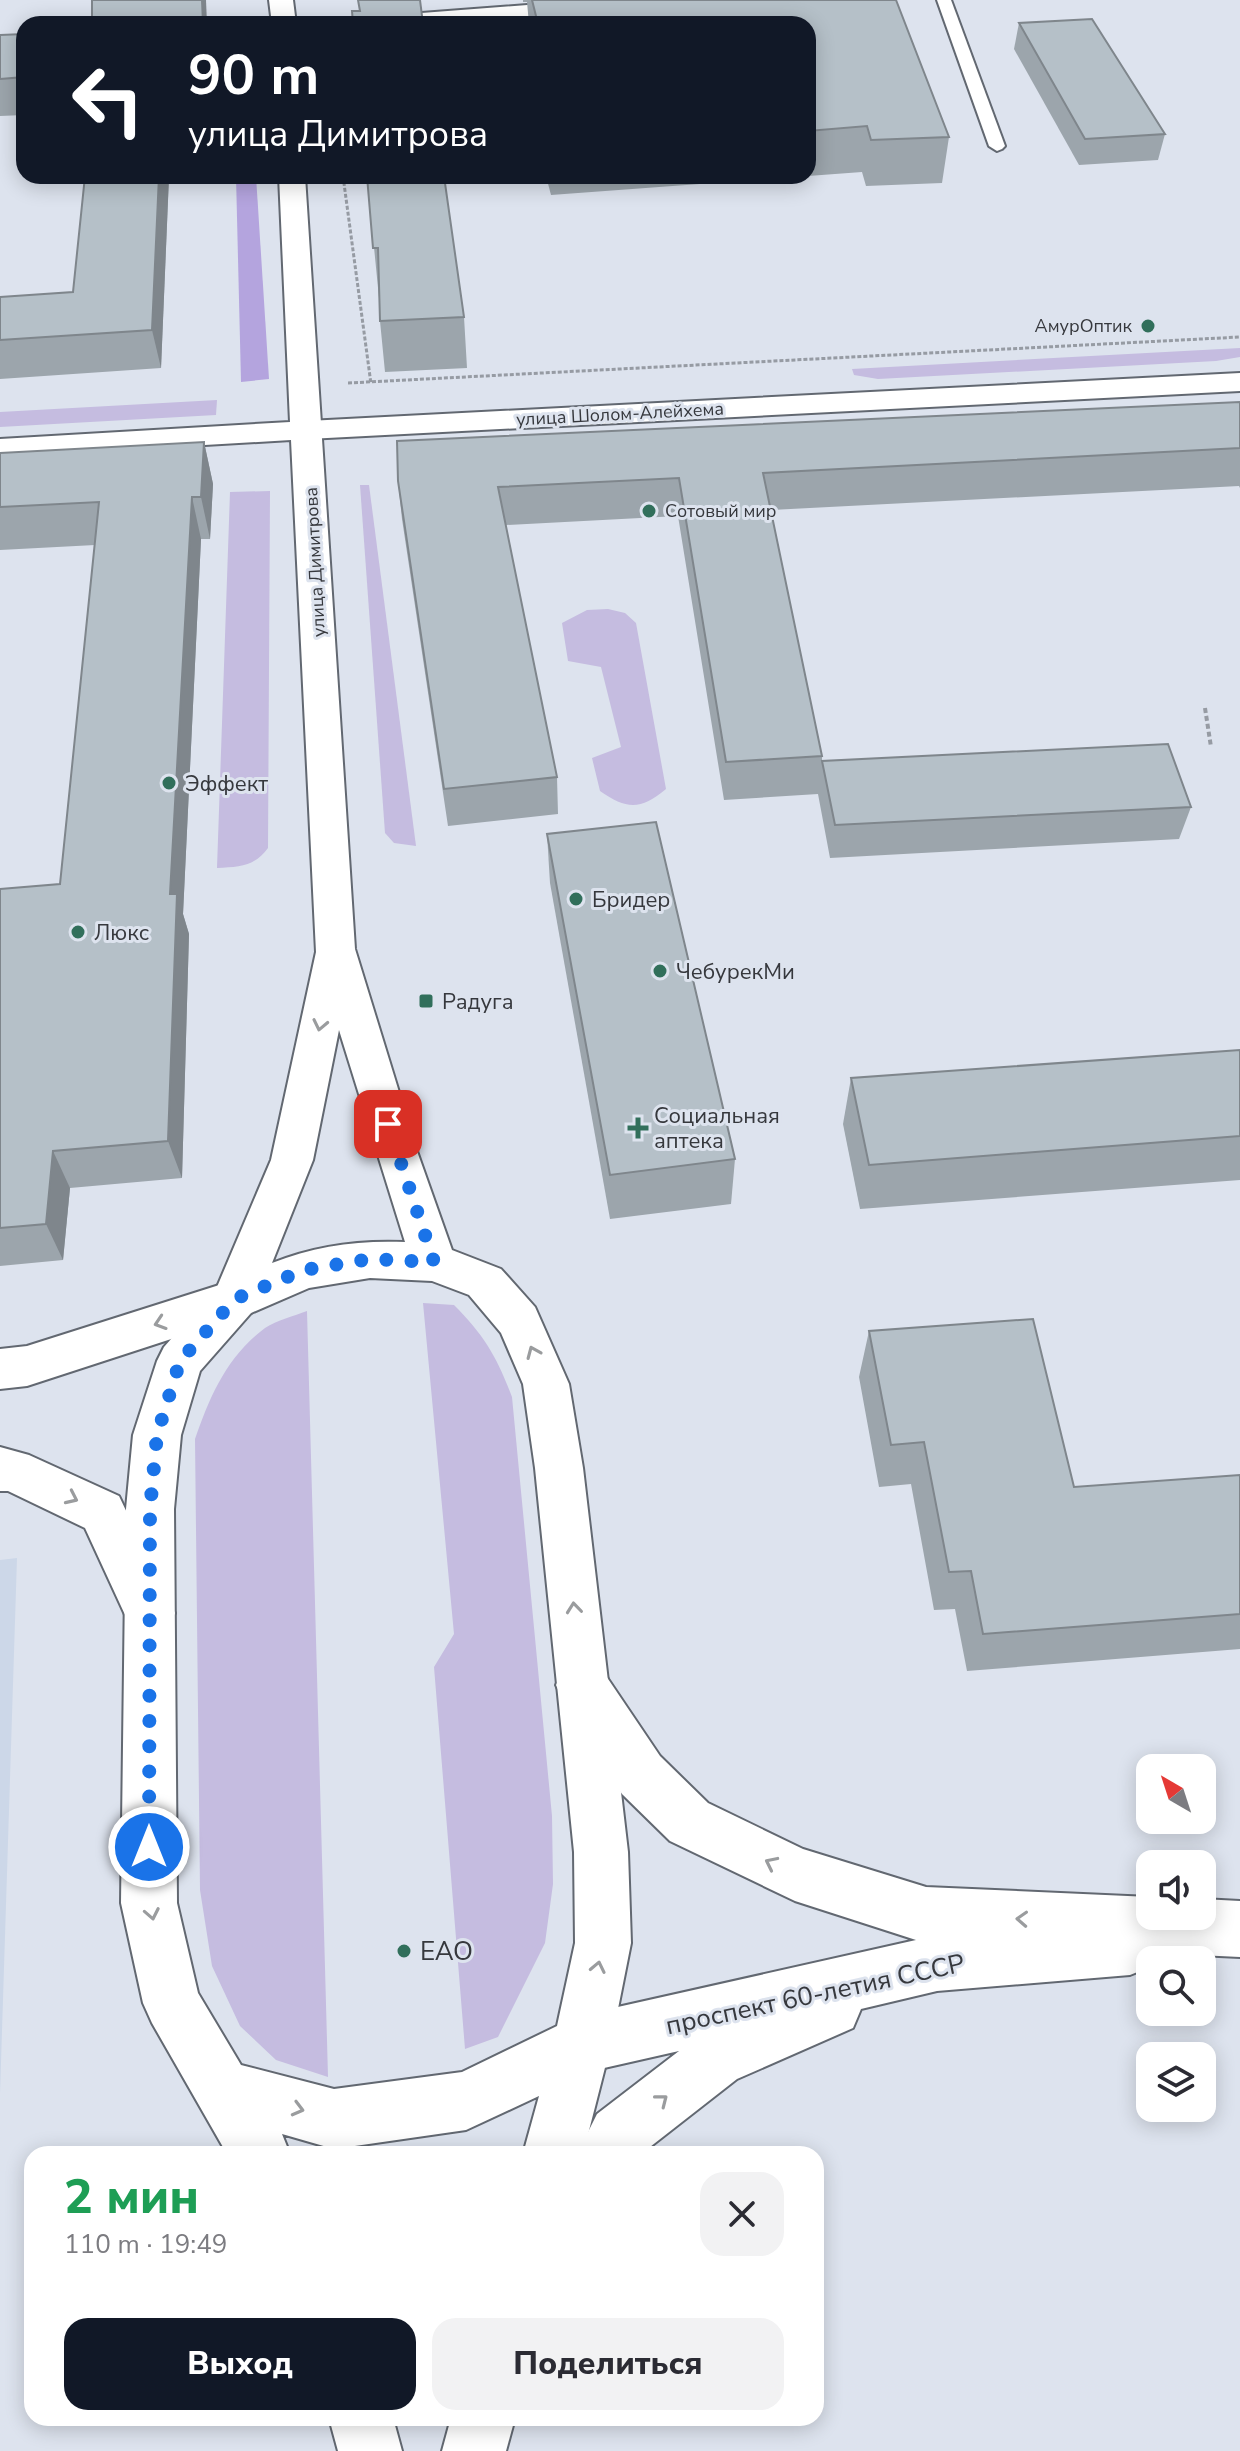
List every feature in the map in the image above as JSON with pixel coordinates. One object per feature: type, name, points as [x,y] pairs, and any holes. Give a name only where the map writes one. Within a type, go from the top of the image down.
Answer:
[{"type":"main road","points":[[474,16],[685,0]]},
{"type":"main road","name":"улица Димитрова","points":[[293,184],[335,949],[397,1154],[434,1262]]},
{"type":"main road","name":"улица Шолом-Алейхема","points":[[0,448],[1240,382]]},
{"type":"main road","name":"улица Димитрова","points":[[235,1299],[292,1160],[335,949]]},
{"type":"main road","points":[[0,1369],[27,1366],[235,1299],[304,1270],[370,1259],[434,1262],[485,1282],[519,1321],[546,1384],[559,1468],[601,1852],[603,1943],[582,2044],[555,2146]]},
{"type":"main road","points":[[235,1299],[180,1361],[157,1435],[150,1509],[149,1903],[172,2003],[255,2146]]},
{"type":"main road","points":[[0,1469],[12,1470],[102,1512],[150,1613]]},
{"type":"main road","name":"проспект 60-летия СССР","points":[[582,1685],[641,1775],[689,1822],[795,1874],[926,1915],[1240,1929]]},
{"type":"main road","name":"проспект 60-летия СССР","points":[[222,2089],[334,2119],[466,2101],[582,2044],[937,1963],[1240,1937]]},
{"type":"main road","points":[[612,2146],[618,2135],[716,2058],[937,1963]]},
{"type":"main road","points":[[363,2426],[370,2451]]},
{"type":"main road","points":[[474,2451],[481,2426]]},
{"type":"lane","points":[[944,0],[997,146]]},
{"type":"path","points":[[344,184],[372,395]]},
{"type":"path","points":[[339,383],[1240,337]]},
{"type":"path","points":[[1205,708],[1211,747]]},
{"type":"shaded area","points":[[236,184],[257,184],[269,379],[241,382]]},
{"type":"shaded area","points":[[1240,348],[1240,357],[1216,361],[878,379],[854,375],[852,369]]},
{"type":"shaded area","points":[[217,400],[216,415],[0,427],[0,412]]},
{"type":"shaded area","points":[[360,485],[369,485],[416,846],[394,843],[385,833]]},
{"type":"shaded area","points":[[270,491],[268,848],[252,862],[217,868],[230,492]]},
{"type":"shaded area","points":[[608,609],[625,613],[636,623],[666,789],[641,804],[618,802],[600,791],[592,758],[621,747],[601,667],[568,661],[562,623],[587,610]]},
{"type":"shaded area","points":[[423,1303],[454,1305],[489,1347],[512,1397],[552,1816],[553,1884],[545,1943],[498,2037],[465,2049],[434,1667],[454,1634]]},
{"type":"shaded area","points":[[307,1311],[328,2077],[276,2060],[240,2026],[212,1966],[200,1890],[195,1439],[221,1378],[240,1351],[265,1328]]},
{"type":"shaded area","points":[[17,1558],[0,2094],[0,1560]]},
{"type":"building","points":[[92,0],[202,0],[203,16],[92,16]]},
{"type":"building","points":[[358,0],[420,0],[422,16],[352,16],[352,11],[360,11]]},
{"type":"building","points":[[532,0],[896,0],[949,137],[871,140],[867,126],[816,130],[816,16],[536,16]]},
{"type":"building","points":[[1092,19],[1165,134],[1085,139],[1019,23]]},
{"type":"building","points":[[16,34],[16,78],[0,79],[0,35]]},
{"type":"building","points":[[84,184],[159,184],[152,330],[0,340],[0,297],[73,292]]},
{"type":"building","points":[[368,184],[445,184],[464,317],[380,321],[378,248],[373,248]]},
{"type":"building","points":[[1240,402],[1240,448],[763,473],[822,756],[726,762],[679,478],[498,487],[557,777],[444,789],[398,481],[397,441]]},
{"type":"building","points":[[204,442],[201,497],[192,497],[170,894],[177,894],[168,1141],[53,1151],[46,1224],[0,1228],[0,889],[60,884],[99,502],[0,507],[0,453]]},
{"type":"building","points":[[1168,744],[1191,807],[835,825],[822,761]]},
{"type":"building","points":[[656,822],[735,1159],[610,1175],[547,834]]},
{"type":"building","points":[[1240,1050],[1240,1136],[869,1165],[851,1078]]},
{"type":"building","points":[[1033,1319],[1074,1487],[1240,1475],[1240,1614],[983,1634],[971,1571],[949,1572],[924,1442],[891,1445],[869,1331]]},
{"type":"place","name":"АмурОптик","points":[[1148,326]]},
{"type":"place","name":"Сотовый мир","points":[[649,511]]},
{"type":"place","name":"Эффект","points":[[169,783]]},
{"type":"place","name":"Бридер","points":[[576,899]]},
{"type":"place","name":"Люкс","points":[[78,932]]},
{"type":"place","name":"ЧебурекМи","points":[[660,971]]},
{"type":"place","name":"Радуга","points":[[426,1001]]},
{"type":"place","name":"Социальная аптека","points":[[638,1128]]},
{"type":"place","name":"ЕАО","points":[[404,1951]]},
{"type":"route","points":[[149,1847],[150,1509],[157,1435],[180,1361],[235,1299],[304,1270],[370,1259],[434,1262],[388,1124]]}]
